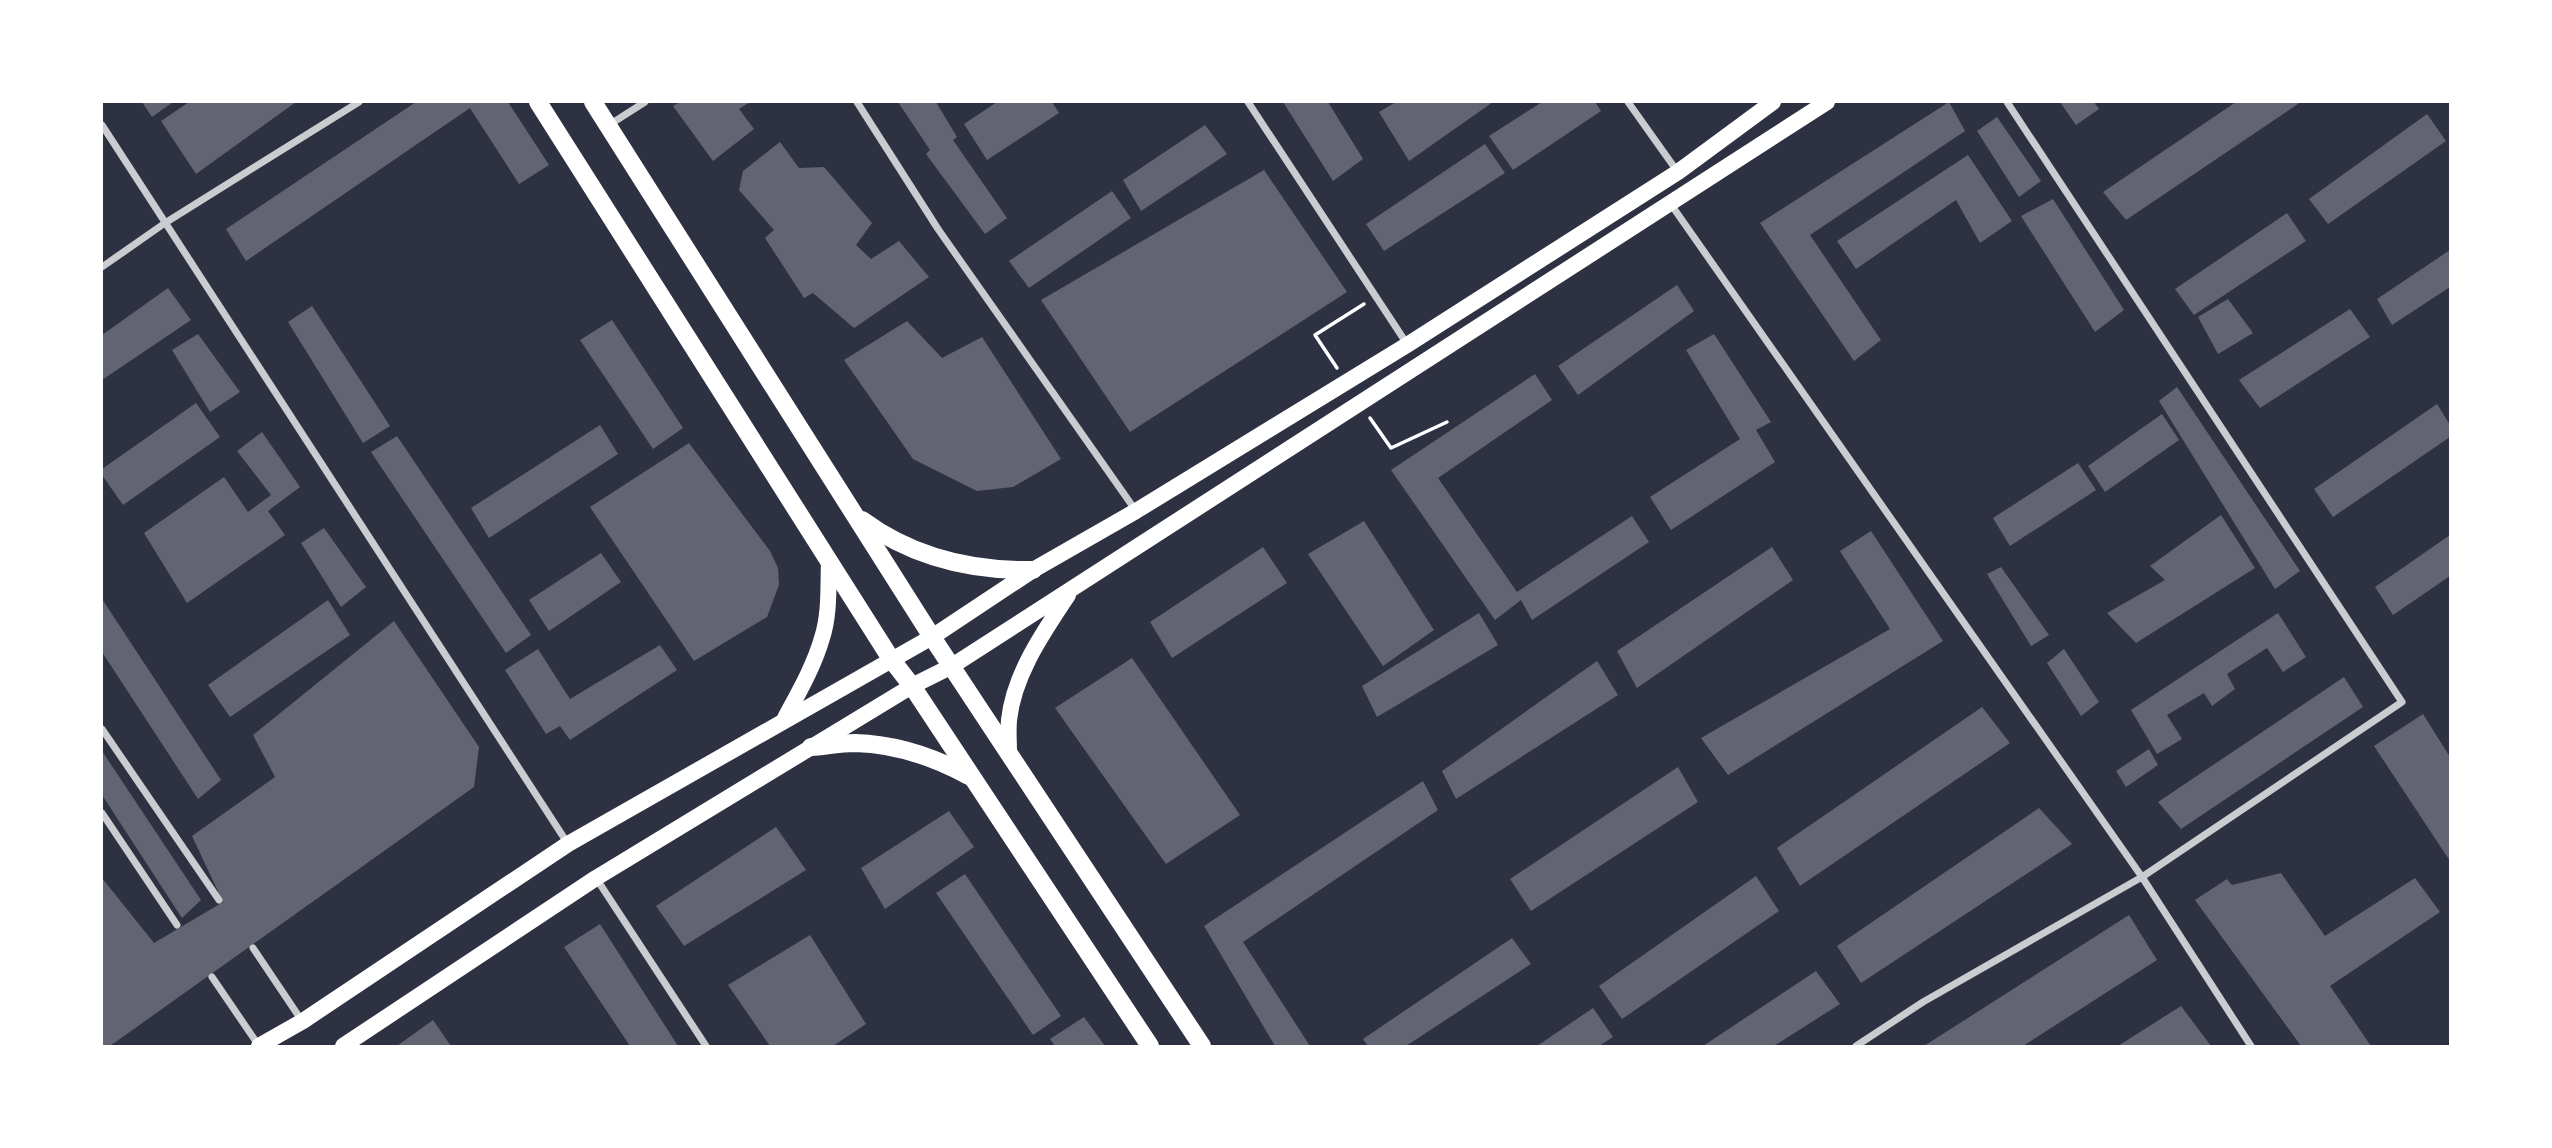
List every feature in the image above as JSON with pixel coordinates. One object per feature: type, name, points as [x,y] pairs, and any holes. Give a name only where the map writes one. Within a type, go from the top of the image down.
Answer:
[{"type":"highway","points":[[538,102],[891,659],[912,686],[1150,1046]]},
{"type":"highway","points":[[593,102],[932,637],[1202,1046]]},
{"type":"highway","points":[[855,515],[886,536],[930,557],[1005,570],[1033,570]]},
{"type":"highway","points":[[811,747],[854,743],[904,749],[971,776]]},
{"type":"main road","points":[[259,1046],[303,1021],[568,844],[932,637],[1033,570],[1136,511],[1407,345],[1678,172],[1773,102]]},
{"type":"main road","points":[[343,1046],[596,878],[912,686],[951,666],[1827,102]]},
{"type":"main road","points":[[784,719],[805,681],[823,636],[829,561]]},
{"type":"main road","points":[[1009,753],[1009,718],[1018,686],[1033,651],[1072,589]]},
{"type":"street","points":[[102,267],[165,223],[359,102]]},
{"type":"street","points":[[609,125],[645,102]]},
{"type":"street","points":[[857,102],[938,229],[1136,511]]},
{"type":"street","points":[[1248,102],[1407,345]]},
{"type":"street","points":[[1628,102],[1678,172]]},
{"type":"street","points":[[1856,1046],[1923,1002],[2141,877],[2402,702],[2007,102]]},
{"type":"street","points":[[102,125],[568,844]]},
{"type":"street","points":[[1670,202],[2141,877],[2251,1046]]},
{"type":"street","points":[[102,729],[219,900]]},
{"type":"street","points":[[102,813],[177,925]]},
{"type":"street","points":[[596,878],[706,1046]]},
{"type":"street","points":[[253,948],[303,1021]]},
{"type":"street","points":[[212,977],[259,1046]]},
{"type":"path","points":[[1324,348],[1315,335],[1376,296]]},
{"type":"path","points":[[1384,439],[1391,449],[1447,422]]},
{"type":"building","points":[[142,102],[173,102],[152,117]]},
{"type":"building","points":[[189,102],[296,102],[196,174],[161,121]]},
{"type":"building","points":[[416,102],[508,102],[549,165],[519,184],[470,108],[246,261],[226,229]]},
{"type":"building","points":[[680,102],[750,102],[739,109],[754,129],[713,161],[673,106]]},
{"type":"building","points":[[898,102],[936,102],[957,137],[953,140],[1007,218],[985,234],[926,154],[930,150]]},
{"type":"building","points":[[997,102],[1052,102],[1059,113],[987,160],[964,124]]},
{"type":"building","points":[[1283,102],[1328,102],[1363,159],[1333,181]]},
{"type":"building","points":[[1396,102],[1493,102],[1409,161],[1379,112]]},
{"type":"building","points":[[1542,102],[1595,102],[1601,111],[1513,170],[1489,136]]},
{"type":"building","points":[[1949,102],[1965,131],[1810,235],[1881,340],[1854,361],[1760,223]]},
{"type":"building","points":[[2060,102],[2094,102],[2099,109],[2076,125]]},
{"type":"building","points":[[2236,102],[2301,102],[2126,220],[2103,192]]},
{"type":"building","points":[[2427,114],[2446,141],[2328,224],[2309,199]]},
{"type":"building","points":[[1997,117],[2041,181],[2019,197],[1977,131]]},
{"type":"building","points":[[1205,125],[1227,154],[1141,211],[1123,180]]},
{"type":"building","points":[[780,142],[799,168],[824,167],[872,223],[856,245],[871,259],[899,241],[929,277],[854,328],[813,293],[804,298],[765,238],[774,230],[739,190],[743,171]]},
{"type":"building","points":[[1485,144],[1505,173],[1384,251],[1366,224]]},
{"type":"building","points":[[1968,155],[2012,221],[1980,243],[1956,200],[1856,269],[1837,241]]},
{"type":"building","points":[[1264,170],[1347,292],[1130,432],[1041,300]]},
{"type":"building","points":[[1112,191],[1131,218],[1029,288],[1009,261]]},
{"type":"building","points":[[2053,199],[2124,310],[2095,332],[2021,216]]},
{"type":"building","points":[[2287,213],[2306,241],[2194,315],[2175,289]]},
{"type":"building","points":[[2450,250],[2450,287],[2392,325],[2377,299]]},
{"type":"building","points":[[1677,285],[1694,311],[1578,395],[1558,366]]},
{"type":"building","points":[[168,288],[191,320],[102,380],[102,335]]},
{"type":"building","points":[[2228,299],[2253,333],[2218,354],[2198,317]]},
{"type":"building","points":[[312,306],[390,426],[363,443],[288,322]]},
{"type":"building","points":[[2350,309],[2370,337],[2260,408],[2239,380]]},
{"type":"building","points":[[612,320],[683,428],[653,449],[580,340]]},
{"type":"building","points":[[907,321],[942,358],[982,337],[1061,459],[1013,487],[977,491],[913,459],[844,360]]},
{"type":"building","points":[[198,334],[240,392],[210,412],[172,350]]},
{"type":"building","points":[[1714,334],[1771,422],[1756,430],[1775,462],[1671,530],[1650,497],[1740,439],[1686,350]]},
{"type":"building","points":[[1535,374],[1552,400],[1438,478],[1517,592],[1632,516],[1649,542],[1532,620],[1521,600],[1495,620],[1391,470]]},
{"type":"building","points":[[2177,387],[2300,571],[2275,589],[2159,401]]},
{"type":"building","points":[[196,403],[220,437],[123,505],[102,475],[102,469]]},
{"type":"building","points":[[2437,404],[2450,425],[2450,437],[2333,517],[2314,489]]},
{"type":"building","points":[[2162,414],[2179,440],[2105,492],[2088,466]]},
{"type":"building","points":[[600,425],[618,454],[489,538],[471,508]]},
{"type":"building","points":[[262,432],[300,487],[268,511],[285,535],[187,603],[144,533],[224,477],[248,512],[271,495],[237,451]]},
{"type":"building","points":[[397,436],[531,635],[506,653],[371,452]]},
{"type":"building","points":[[689,443],[770,551],[778,568],[779,585],[767,617],[694,661],[590,507]]},
{"type":"building","points":[[2078,463],[2096,490],[2010,546],[1993,518]]},
{"type":"building","points":[[2221,515],[2255,568],[2136,643],[2107,613],[2165,580],[2150,566]]},
{"type":"building","points":[[1364,521],[1434,630],[1383,666],[1308,554]]},
{"type":"building","points":[[324,528],[366,587],[341,607],[301,543]]},
{"type":"building","points":[[1871,531],[1943,641],[1728,775],[1701,738],[1890,629],[1840,551]]},
{"type":"building","points":[[2450,535],[2450,576],[2393,615],[2375,587]]},
{"type":"building","points":[[1263,547],[1287,583],[1172,658],[1150,622]]},
{"type":"building","points":[[1772,547],[1793,580],[1637,688],[1617,651]]},
{"type":"building","points":[[601,553],[621,582],[549,631],[529,600]]},
{"type":"building","points":[[2001,567],[2049,635],[2031,646],[1987,574]]},
{"type":"building","points":[[102,599],[221,780],[198,799],[102,652]]},
{"type":"building","points":[[328,600],[350,635],[230,717],[208,685]]},
{"type":"building","points":[[1479,613],[1498,645],[1377,717],[1362,686]]},
{"type":"building","points":[[2278,613],[2306,657],[2283,672],[2267,648],[2227,674],[2235,689],[2212,706],[2204,693],[2167,715],[2182,739],[2157,754],[2131,710]]},
{"type":"building","points":[[394,621],[479,747],[474,787],[110,1046],[102,1046],[102,878],[154,943],[223,902],[192,836],[275,777],[253,735]]},
{"type":"building","points":[[660,645],[677,670],[570,740],[560,726],[546,734],[505,670],[538,649],[570,699]]},
{"type":"building","points":[[2064,649],[2099,702],[2081,716],[2047,663]]},
{"type":"building","points":[[1132,658],[1240,815],[1166,864],[1055,708]]},
{"type":"building","points":[[1597,661],[1618,695],[1456,799],[1442,771]]},
{"type":"building","points":[[2344,677],[2363,707],[2181,829],[2158,802]]},
{"type":"building","points":[[1982,707],[2010,743],[1800,886],[1777,848]]},
{"type":"building","points":[[2423,714],[2450,757],[2450,861],[2374,746]]},
{"type":"building","points":[[2149,749],[2158,765],[2126,787],[2116,771]]},
{"type":"building","points":[[102,751],[201,900],[182,918],[102,795]]},
{"type":"building","points":[[1678,767],[1698,802],[1531,911],[1510,879]]},
{"type":"building","points":[[1423,781],[1438,810],[1243,942],[1310,1046],[1275,1046],[1204,926]]},
{"type":"building","points":[[2039,808],[2072,844],[1861,983],[1837,946]]},
{"type":"building","points":[[949,811],[974,847],[885,909],[861,868]]},
{"type":"building","points":[[776,827],[806,870],[684,946],[656,906]]},
{"type":"building","points":[[2281,873],[2325,936],[2415,878],[2440,912],[2330,986],[2371,1046],[2301,1046],[2195,900],[2227,879],[2232,885]]},
{"type":"building","points":[[965,874],[1061,1016],[1033,1035],[936,893]]},
{"type":"building","points":[[1756,876],[1779,911],[1622,1019],[1599,986]]},
{"type":"building","points":[[2129,915],[2157,960],[2023,1046],[1924,1046]]},
{"type":"building","points":[[600,924],[678,1046],[630,1046],[564,947]]},
{"type":"building","points":[[810,935],[866,1024],[833,1046],[770,1046],[728,985]]},
{"type":"building","points":[[1512,938],[1531,964],[1406,1046],[1368,1046],[1363,1039]]},
{"type":"building","points":[[1816,971],[1840,1004],[1774,1046],[1703,1046]]},
{"type":"building","points":[[2181,1006],[2211,1046],[2118,1046]]},
{"type":"building","points":[[1593,1008],[1613,1037],[1599,1046],[1537,1046]]},
{"type":"building","points":[[1084,1017],[1105,1046],[1055,1046],[1050,1039]]},
{"type":"building","points":[[433,1020],[451,1046],[397,1046]]}]
